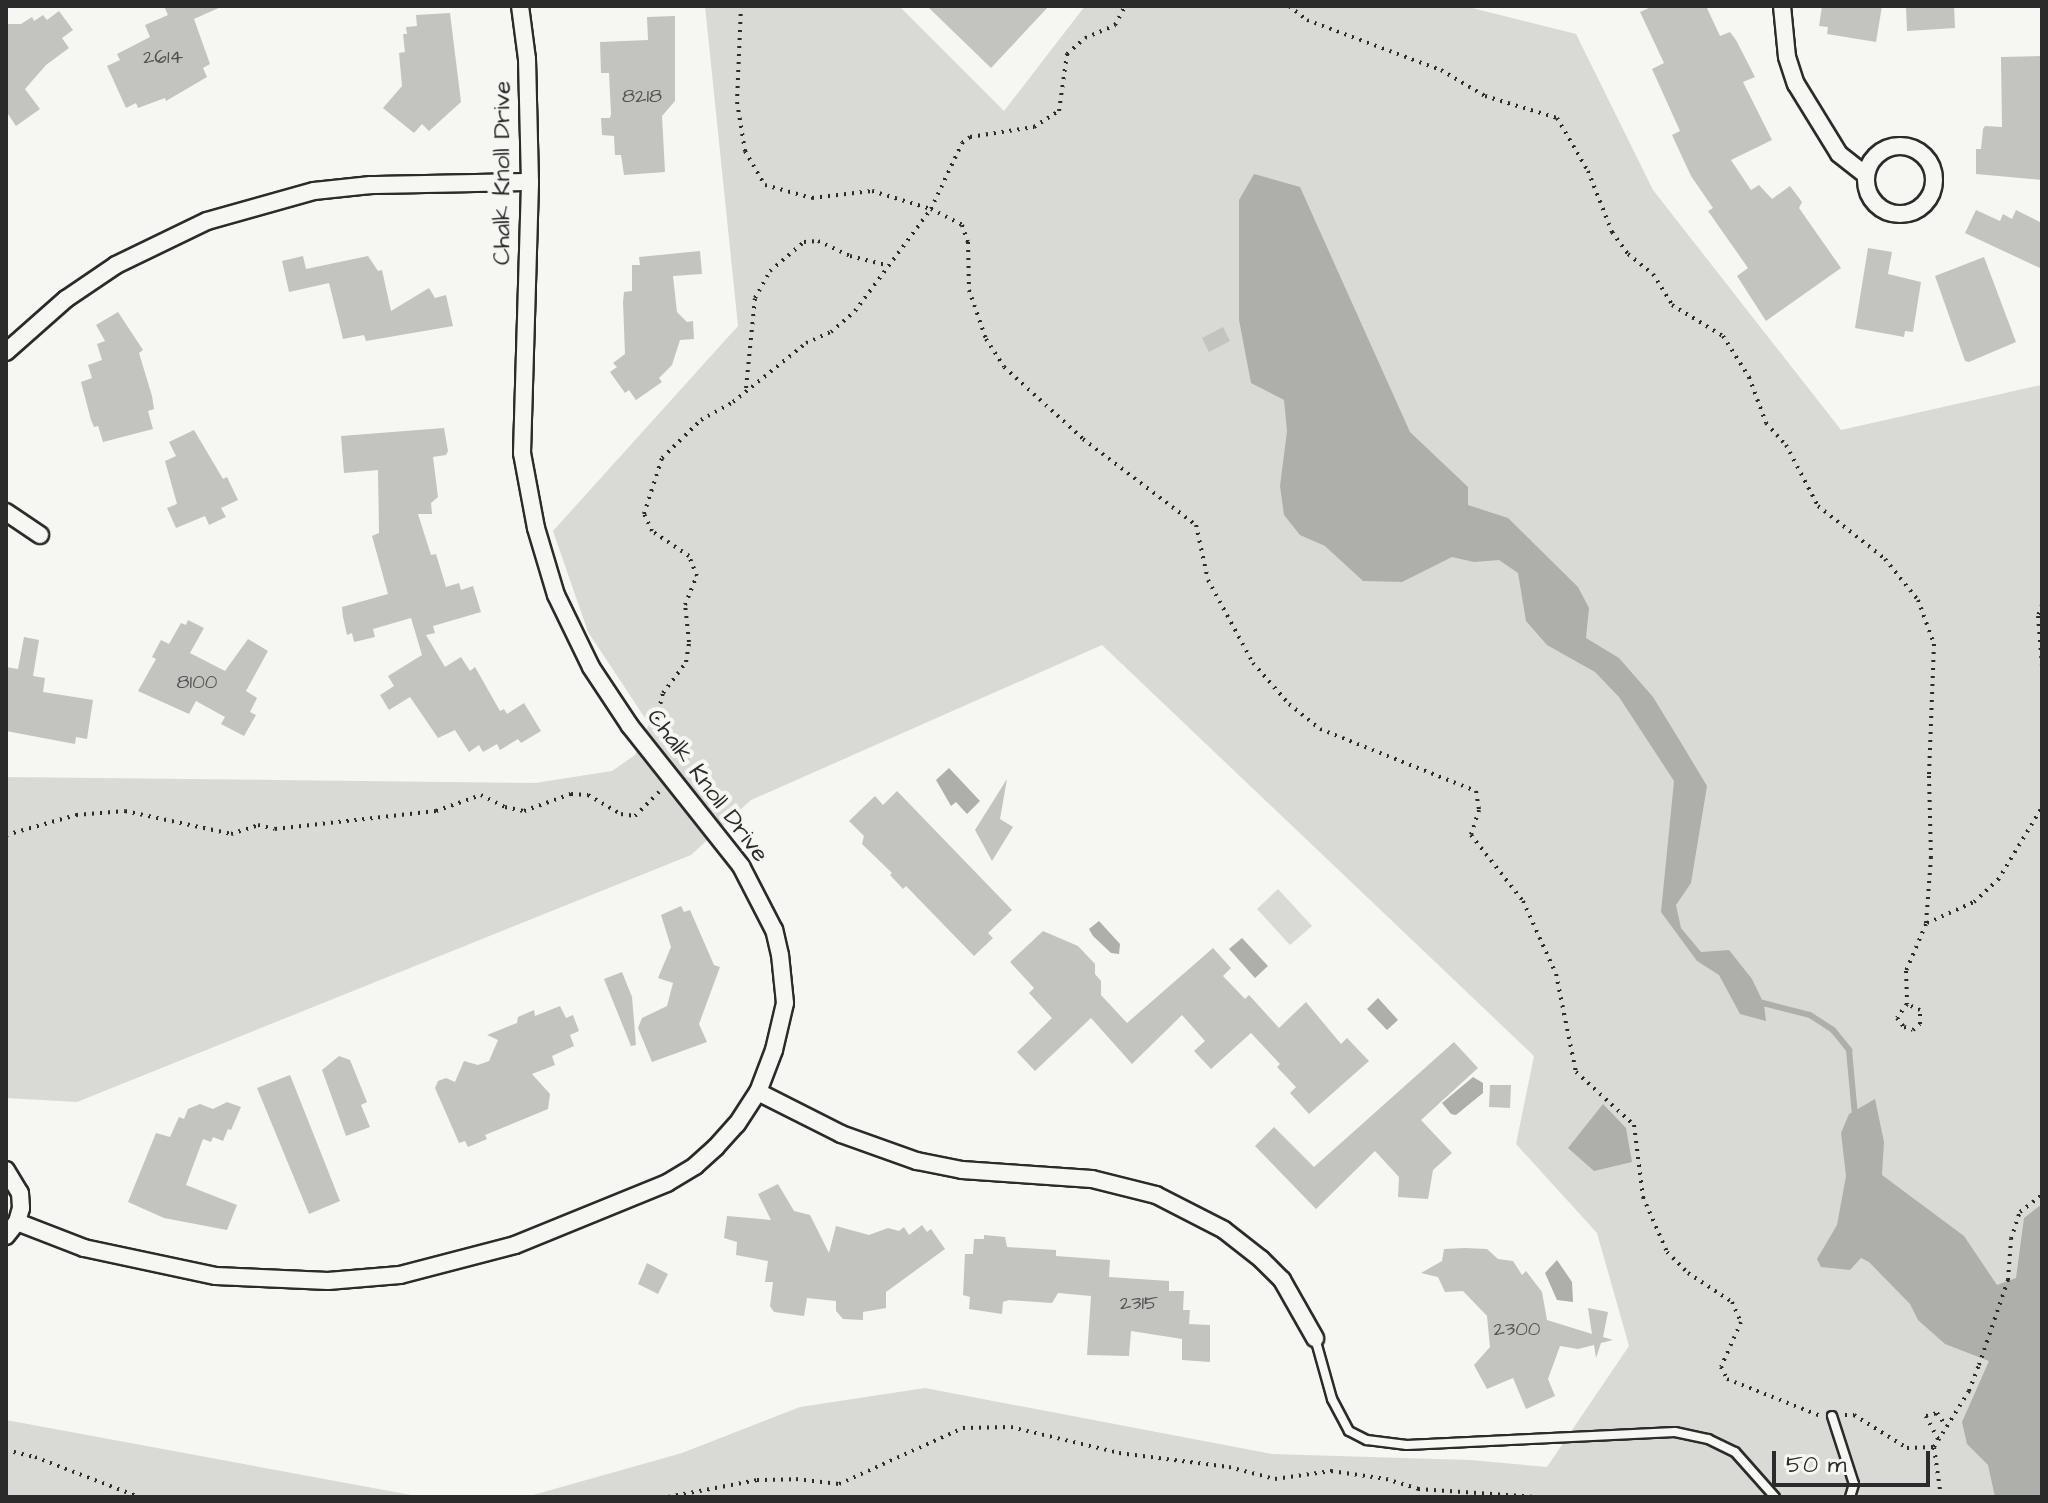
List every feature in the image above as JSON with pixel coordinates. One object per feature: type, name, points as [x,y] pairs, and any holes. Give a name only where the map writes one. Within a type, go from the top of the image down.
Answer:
[{"type":"street","name":"Chalk Knoll Drive","points":[[17,1222],[84,1248],[216,1276],[328,1281],[400,1275],[515,1245],[667,1183],[695,1166],[716,1147],[737,1124],[758,1092],[774,1050],[785,1003],[774,930],[741,866],[630,726],[591,667],[556,595],[536,528],[522,453],[530,182],[527,59],[520,6]]},
{"type":"street","points":[[1782,6],[1787,57],[1796,84],[1839,154],[1866,175]]},
{"type":"street","points":[[1897,146],[1919,151],[1932,169],[1934,180],[1927,201],[1908,213],[1897,214],[1877,205],[1866,186],[1866,175],[1877,155],[1897,146]]},
{"type":"street","points":[[6,352],[66,299],[116,265],[160,241],[221,216],[314,191],[357,186],[530,182]]},
{"type":"street","points":[[6,512],[40,535]]},
{"type":"street","points":[[758,1092],[841,1134],[917,1161],[962,1170],[1092,1179],[1156,1195],[1211,1222],[1261,1259],[1282,1280],[1315,1338]]},
{"type":"street","points":[[6,1170],[20,1193],[17,1222],[6,1236]]},
{"type":"lane","points":[[1315,1338],[1332,1399],[1349,1431],[1367,1440],[1407,1445],[1675,1432],[1708,1439],[1735,1452],[1775,1497]]},
{"type":"lane","points":[[1832,1416],[1854,1484],[1850,1497]]},
{"type":"path","points":[[741,6],[737,102],[745,151],[765,185],[812,198],[872,191],[931,209],[962,225],[968,242],[969,290],[986,339],[1004,367],[1083,439],[1196,525],[1208,580],[1253,663],[1289,704],[1320,729],[1476,791],[1479,810],[1471,835],[1523,901],[1556,974],[1569,1051],[1576,1072],[1634,1125],[1643,1197],[1667,1252],[1688,1273],[1732,1302],[1741,1322],[1721,1367],[1727,1379],[1818,1416],[1854,1415],[1907,1448],[1934,1447]]},
{"type":"path","points":[[654,733],[663,693],[686,662],[689,642],[685,605],[697,576],[689,556],[652,531],[644,514],[662,458],[701,420],[746,390],[806,343],[831,332],[855,311],[931,209],[962,143],[970,137],[1034,127],[1059,111],[1067,54],[1085,38],[1115,25],[1125,6]]},
{"type":"path","points":[[1289,6],[1307,20],[1441,70],[1485,96],[1557,118],[1588,171],[1612,232],[1628,254],[1653,274],[1672,305],[1723,336],[1749,377],[1766,423],[1786,445],[1818,506],[1885,559],[1918,600],[1934,644],[1929,776],[1931,857],[1926,924],[1906,971],[1907,1004],[1897,1018],[1904,1027],[1913,1030],[1920,1024],[1920,1010],[1907,1004]]},
{"type":"path","points":[[746,390],[755,298],[770,271],[804,242],[818,241],[850,256],[887,265]]},
{"type":"path","points":[[2042,605],[2038,616],[2042,666]]},
{"type":"path","points":[[6,835],[76,815],[125,811],[231,834],[258,825],[275,829],[436,811],[481,795],[505,807],[524,811],[571,794],[588,795],[621,814],[635,816],[663,787]]},
{"type":"path","points":[[1926,924],[1974,902],[1998,880],[2042,807]]},
{"type":"path","points":[[1941,1497],[1934,1447],[1969,1391],[1979,1365],[2008,1280],[2011,1239],[2020,1212],[2042,1195]]},
{"type":"path","points":[[1938,1439],[1926,1416],[1937,1413],[1946,1426]]},
{"type":"path","points":[[668,1497],[757,1480],[796,1479],[839,1484],[963,1428],[1011,1427],[1119,1453],[1229,1467],[1275,1479],[1331,1471],[1386,1479],[1418,1489],[1535,1497]]},
{"type":"path","points":[[6,1450],[35,1457],[139,1497]]},
{"type":"shaded area","points":[[705,6],[899,6],[1004,111],[1085,6],[1464,6],[1576,34],[1653,190],[1841,430],[2041,385],[2042,381],[2042,1497],[526,1497],[682,1453],[800,1407],[925,1388],[1272,1454],[1470,1460],[1547,1467],[1629,1346],[1597,1233],[1516,1144],[1534,1056],[1102,645],[751,800],[691,855],[77,1102],[6,1098],[6,777],[535,783],[612,771],[635,755],[649,724],[588,632],[553,531],[738,326]]},
{"type":"shaded area","points":[[1254,174],[1300,187],[1410,432],[1468,487],[1468,505],[1508,518],[1578,587],[1589,608],[1586,638],[1619,658],[1653,697],[1683,746],[1707,786],[1691,883],[1676,905],[1681,928],[1701,952],[1729,950],[1752,979],[1764,1004],[1766,1021],[1740,1014],[1719,975],[1697,961],[1661,912],[1674,781],[1619,697],[1595,672],[1547,645],[1526,621],[1518,573],[1499,560],[1474,562],[1452,557],[1402,582],[1363,581],[1325,546],[1300,535],[1284,515],[1280,486],[1287,431],[1284,400],[1251,383],[1239,320],[1239,200]]},
{"type":"shaded area","points":[[949,768],[980,801],[967,814],[956,802],[951,806],[936,780]]},
{"type":"shaded area","points":[[1278,889],[1312,926],[1290,945],[1257,909]]},
{"type":"shaded area","points":[[1099,921],[1120,944],[1119,954],[1111,953],[1093,936],[1089,929]]},
{"type":"shaded area","points":[[1242,938],[1268,966],[1255,978],[1229,949]]},
{"type":"shaded area","points":[[1378,998],[1398,1020],[1387,1030],[1367,1009]]},
{"type":"shaded area","points":[[1473,1077],[1483,1083],[1483,1093],[1456,1115],[1451,1114],[1442,1103]]},
{"type":"shaded area","points":[[1875,1099],[1884,1142],[1882,1175],[1964,1236],[1997,1285],[2016,1278],[2024,1218],[2042,1204],[2042,1497],[1995,1497],[1988,1465],[1967,1444],[1962,1422],[1989,1361],[1945,1344],[1918,1320],[1910,1304],[1869,1262],[1861,1258],[1850,1270],[1821,1267],[1817,1259],[1837,1225],[1846,1176],[1841,1133],[1849,1114]]},
{"type":"shaded area","points":[[1603,1104],[1626,1128],[1632,1162],[1594,1171],[1568,1148]]},
{"type":"shaded area","points":[[1557,1260],[1572,1282],[1573,1302],[1557,1300],[1545,1273]]},
{"type":"shaded area","points":[[6,1420],[422,1497],[6,1497]]},
{"type":"building","points":[[164,6],[223,6],[194,19],[210,64],[203,68],[207,77],[166,101],[165,98],[138,108],[136,103],[126,108],[107,66],[120,60],[117,54],[150,37],[145,25],[168,15]]},
{"type":"building","points":[[927,6],[1049,6],[991,68]]},
{"type":"building","points":[[1653,6],[1706,6],[1720,36],[1730,32],[1736,40],[1755,77],[1743,82],[1772,140],[1731,160],[1751,190],[1759,185],[1772,199],[1790,186],[1802,202],[1799,208],[1841,268],[1766,321],[1737,276],[1748,268],[1708,211],[1713,208],[1691,176],[1672,135],[1680,131],[1652,69],[1664,63],[1640,12]]},
{"type":"building","points":[[1822,6],[1882,6],[1876,42],[1827,34],[1828,27],[1819,26]]},
{"type":"building","points":[[1906,6],[1954,6],[1955,28],[1907,31]]},
{"type":"building","points":[[59,11],[73,30],[62,38],[69,48],[46,65],[25,89],[40,109],[16,126],[6,111],[6,24],[21,24],[32,17],[34,21],[43,15],[47,20]]},
{"type":"building","points":[[450,13],[461,102],[429,131],[422,124],[414,133],[383,108],[402,86],[399,53],[405,52],[403,34],[407,34],[406,27],[417,26],[416,15]]},
{"type":"building","points":[[675,16],[675,101],[662,116],[665,172],[624,175],[621,155],[615,155],[614,136],[602,135],[601,118],[610,118],[611,114],[609,73],[601,73],[600,42],[648,40],[647,17]]},
{"type":"building","points":[[2042,56],[2042,180],[1976,174],[1976,149],[1981,149],[1983,129],[1985,126],[2002,127],[2001,57]]},
{"type":"building","points":[[1976,210],[2000,221],[2003,214],[2012,219],[2016,210],[2042,223],[2042,269],[1965,233]]},
{"type":"building","points":[[1868,248],[1892,252],[1888,274],[1921,282],[1913,332],[1905,331],[1904,337],[1855,328]]},
{"type":"building","points":[[700,251],[702,274],[673,276],[677,312],[687,322],[693,321],[694,339],[680,340],[672,365],[659,378],[662,382],[636,400],[629,390],[625,393],[610,372],[617,367],[613,363],[625,354],[623,302],[624,292],[632,291],[632,265],[640,265],[639,257]]},
{"type":"building","points":[[303,256],[306,269],[368,256],[378,271],[382,270],[391,311],[429,288],[435,298],[446,295],[453,326],[366,341],[364,335],[343,339],[329,283],[289,292],[282,261]]},
{"type":"building","points":[[1984,257],[2016,342],[1969,362],[1965,361],[1935,276]]},
{"type":"building","points":[[118,312],[143,350],[139,353],[152,396],[154,409],[148,411],[153,429],[103,442],[98,426],[94,427],[91,420],[81,382],[92,378],[88,365],[102,360],[97,344],[105,341],[96,325]]},
{"type":"building","points":[[1223,327],[1230,341],[1209,352],[1202,338]]},
{"type":"building","points":[[444,428],[448,451],[446,455],[433,457],[438,497],[431,503],[432,514],[418,514],[431,555],[436,554],[446,587],[459,583],[461,590],[473,586],[481,612],[433,626],[435,633],[426,635],[445,667],[461,657],[470,671],[475,667],[500,711],[504,709],[507,714],[524,703],[541,731],[521,743],[518,739],[500,750],[497,744],[483,752],[479,745],[469,752],[455,730],[438,738],[410,697],[389,710],[380,695],[394,686],[388,676],[422,655],[411,618],[373,629],[375,637],[354,642],[352,633],[347,635],[343,617],[342,607],[388,594],[372,536],[379,533],[378,470],[344,473],[341,436]]},
{"type":"building","points":[[194,430],[223,479],[227,477],[238,500],[221,508],[226,517],[209,525],[205,516],[176,528],[167,508],[177,504],[165,461],[176,456],[169,442]]},
{"type":"building","points":[[188,620],[204,628],[190,653],[225,671],[248,639],[268,651],[246,691],[257,698],[250,712],[256,715],[244,736],[221,724],[225,717],[196,701],[189,714],[138,691],[156,659],[152,657],[161,640],[169,644],[181,623],[186,625]]},
{"type":"building","points":[[24,637],[39,640],[33,676],[45,678],[43,692],[93,700],[87,739],[76,737],[75,744],[6,731],[6,667],[18,669]]},
{"type":"building","points":[[1007,779],[1000,819],[1013,827],[992,861],[975,830]]},
{"type":"building","points":[[897,791],[1012,910],[988,933],[993,938],[974,956],[906,886],[903,889],[890,875],[892,873],[862,844],[864,836],[849,821],[875,796],[883,805]]},
{"type":"building","points":[[681,906],[684,912],[690,910],[714,965],[720,967],[699,1024],[707,1042],[652,1062],[638,1028],[642,1018],[667,1006],[673,983],[658,978],[671,947],[661,915]]},
{"type":"building","points":[[1043,931],[1078,946],[1095,964],[1095,974],[1101,981],[1101,995],[1127,1023],[1213,948],[1231,968],[1223,976],[1245,999],[1249,995],[1279,1028],[1306,1002],[1341,1044],[1347,1038],[1369,1061],[1309,1114],[1290,1093],[1296,1087],[1277,1067],[1280,1064],[1251,1033],[1211,1069],[1194,1051],[1205,1041],[1182,1015],[1132,1064],[1091,1018],[1035,1071],[1017,1052],[1052,1018],[1029,993],[1034,988],[1010,962]]},
{"type":"building","points":[[622,972],[632,997],[636,1045],[631,1046],[604,979]]},
{"type":"building","points":[[560,1006],[566,1018],[573,1015],[579,1031],[570,1035],[574,1046],[552,1056],[555,1065],[532,1074],[550,1094],[548,1109],[485,1135],[487,1139],[468,1147],[465,1141],[459,1143],[435,1088],[438,1081],[446,1078],[455,1082],[464,1061],[478,1065],[489,1061],[498,1040],[487,1035],[517,1023],[518,1017],[534,1010],[535,1016]]},
{"type":"building","points":[[1454,1042],[1478,1068],[1421,1120],[1452,1153],[1433,1170],[1428,1199],[1398,1197],[1399,1177],[1375,1151],[1316,1209],[1255,1146],[1274,1127],[1314,1167]]},
{"type":"building","points":[[339,1056],[350,1060],[367,1102],[361,1105],[370,1127],[346,1136],[322,1070]]},
{"type":"building","points":[[290,1075],[340,1201],[309,1214],[257,1088]]},
{"type":"building","points":[[1490,1085],[1511,1085],[1510,1108],[1489,1107]]},
{"type":"building","points":[[227,1102],[241,1107],[231,1130],[228,1129],[223,1141],[213,1137],[211,1142],[203,1139],[186,1185],[237,1205],[227,1230],[164,1218],[128,1202],[156,1133],[170,1137],[179,1117],[184,1119],[188,1109],[200,1104],[213,1109]]},
{"type":"building","points":[[778,1184],[794,1211],[810,1215],[829,1253],[836,1226],[869,1235],[888,1228],[899,1231],[904,1227],[909,1235],[922,1225],[927,1232],[931,1229],[945,1249],[886,1292],[886,1308],[863,1312],[863,1320],[843,1319],[836,1311],[836,1301],[807,1298],[804,1316],[774,1312],[770,1306],[773,1282],[765,1282],[768,1261],[736,1255],[737,1242],[724,1238],[727,1216],[771,1220],[758,1194]]},
{"type":"building","points":[[984,1235],[1005,1237],[1007,1247],[1056,1250],[1056,1256],[1110,1260],[1109,1277],[1169,1281],[1169,1291],[1184,1291],[1183,1310],[1190,1310],[1189,1324],[1210,1325],[1210,1362],[1182,1360],[1182,1339],[1131,1331],[1129,1356],[1087,1355],[1091,1296],[1058,1293],[1052,1303],[1009,1300],[1003,1302],[1002,1314],[969,1309],[970,1297],[963,1295],[965,1254],[973,1254],[974,1239],[984,1239]]},
{"type":"building","points":[[1444,1249],[1487,1249],[1498,1259],[1513,1261],[1522,1275],[1526,1271],[1542,1292],[1547,1320],[1592,1334],[1588,1308],[1608,1312],[1603,1337],[1613,1340],[1601,1343],[1596,1358],[1594,1345],[1578,1349],[1560,1346],[1548,1379],[1555,1396],[1526,1409],[1513,1378],[1487,1389],[1474,1365],[1490,1347],[1487,1316],[1463,1291],[1445,1292],[1438,1277],[1421,1273],[1442,1261]]},
{"type":"building","points":[[647,1263],[668,1274],[658,1294],[638,1284]]},
{"type":"waterway","points":[[1759,1002],[1810,1015],[1833,1030],[1849,1050],[1855,1116]]}]
